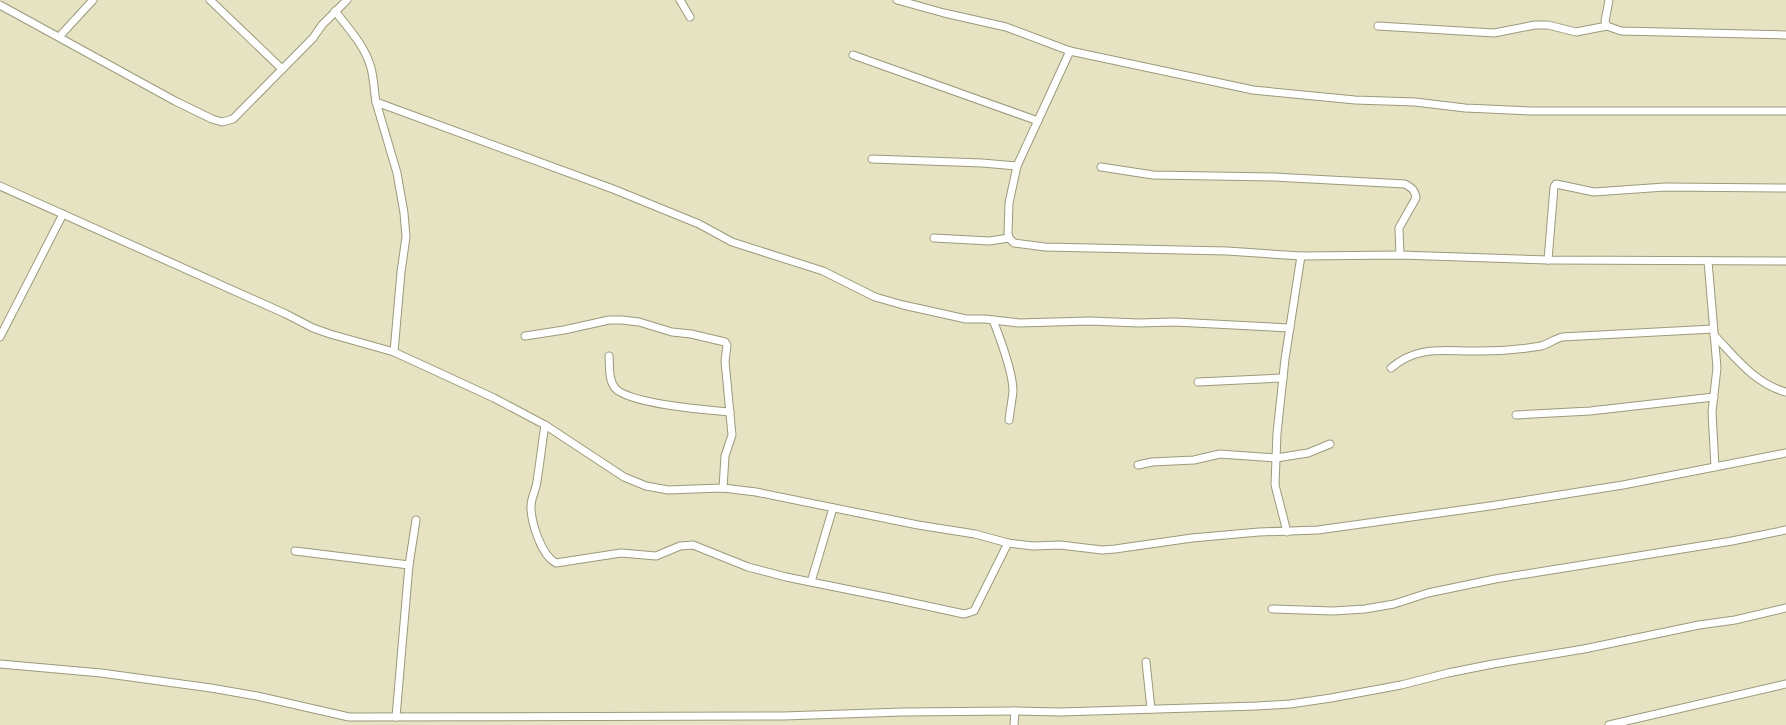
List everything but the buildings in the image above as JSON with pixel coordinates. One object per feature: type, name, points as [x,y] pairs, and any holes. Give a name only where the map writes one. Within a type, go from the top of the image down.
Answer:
[{"type":"street","points":[[59,37],[93,0]]},
{"type":"street","points":[[210,0],[282,69]]},
{"type":"street","points":[[0,4],[175,101],[222,122],[233,119],[347,0]]},
{"type":"street","points":[[680,0],[690,17]]},
{"type":"street","points":[[897,0],[1006,27],[1070,51],[1253,90],[1355,100],[1531,111],[1786,111]]},
{"type":"street","points":[[1606,26],[1609,0]]},
{"type":"street","points":[[335,11],[357,39],[371,69],[376,102],[397,173],[404,213],[406,237],[394,352]]},
{"type":"street","points":[[1378,26],[1494,33],[1535,25],[1548,25],[1576,32],[1606,26],[1621,30],[1786,35]]},
{"type":"street","points":[[1008,238],[1010,203],[1017,166],[1070,51]]},
{"type":"street","points":[[852,55],[1038,121]]},
{"type":"street","points":[[376,102],[613,189],[699,224],[732,242],[822,272],[875,297],[954,317],[1019,323],[1175,322],[1290,328]]},
{"type":"street","points":[[872,159],[1017,166]]},
{"type":"street","points":[[1101,167],[1153,175],[1274,177],[1405,184],[1412,188],[1416,198],[1399,228],[1400,255]]},
{"type":"street","points":[[1548,260],[1556,184],[1600,192],[1665,188],[1786,188]]},
{"type":"street","points":[[0,186],[313,328],[394,352],[494,398],[545,425],[624,477],[646,486],[668,490],[723,488],[756,492],[918,525],[975,534],[1008,543],[1033,546],[1060,545],[1102,550],[1215,536],[1318,530],[1623,485],[1786,453]]},
{"type":"street","points":[[0,337],[63,214]]},
{"type":"street","points":[[934,238],[989,242],[1008,238]]},
{"type":"street","points":[[1008,238],[1014,243],[1046,247],[1227,251],[1300,256],[1400,255],[1548,260],[1786,261]]},
{"type":"street","points":[[1287,532],[1275,485],[1277,433],[1300,256]]},
{"type":"street","points":[[1708,261],[1717,368],[1713,412],[1715,467]]},
{"type":"street","points":[[525,336],[572,329],[609,320],[622,320],[672,332],[721,340],[727,345],[725,362],[732,435],[725,456],[723,488]]},
{"type":"street","points":[[993,320],[1003,345],[1013,390],[1009,420]]},
{"type":"street","points":[[1391,368],[1402,359],[1431,351],[1481,351],[1541,346],[1562,337],[1714,332]]},
{"type":"street","points":[[1714,332],[1750,373],[1786,392]]},
{"type":"street","points":[[609,356],[610,379],[623,394],[661,403],[730,412]]},
{"type":"street","points":[[1198,382],[1283,378]]},
{"type":"street","points":[[1516,415],[1590,411],[1714,397]]},
{"type":"street","points":[[545,425],[531,510],[539,541],[554,562],[621,553],[657,556],[687,544],[748,567],[964,615],[974,611],[1008,543]]},
{"type":"street","points":[[1138,465],[1220,454],[1276,459],[1308,453],[1330,444]]},
{"type":"street","points":[[811,582],[833,508]]},
{"type":"street","points":[[396,717],[409,565],[416,520]]},
{"type":"street","points":[[1272,609],[1333,611],[1365,609],[1486,581],[1786,530]]},
{"type":"street","points":[[295,551],[409,565]]},
{"type":"street","points":[[0,664],[100,673],[211,688],[257,696],[348,721],[396,717],[783,716],[1060,712],[1257,706],[1331,698],[1493,664],[1584,649],[1786,608]]},
{"type":"street","points":[[1146,662],[1151,709]]},
{"type":"street","points":[[1609,725],[1786,684]]},
{"type":"street","points":[[1014,725],[1015,711]]}]
